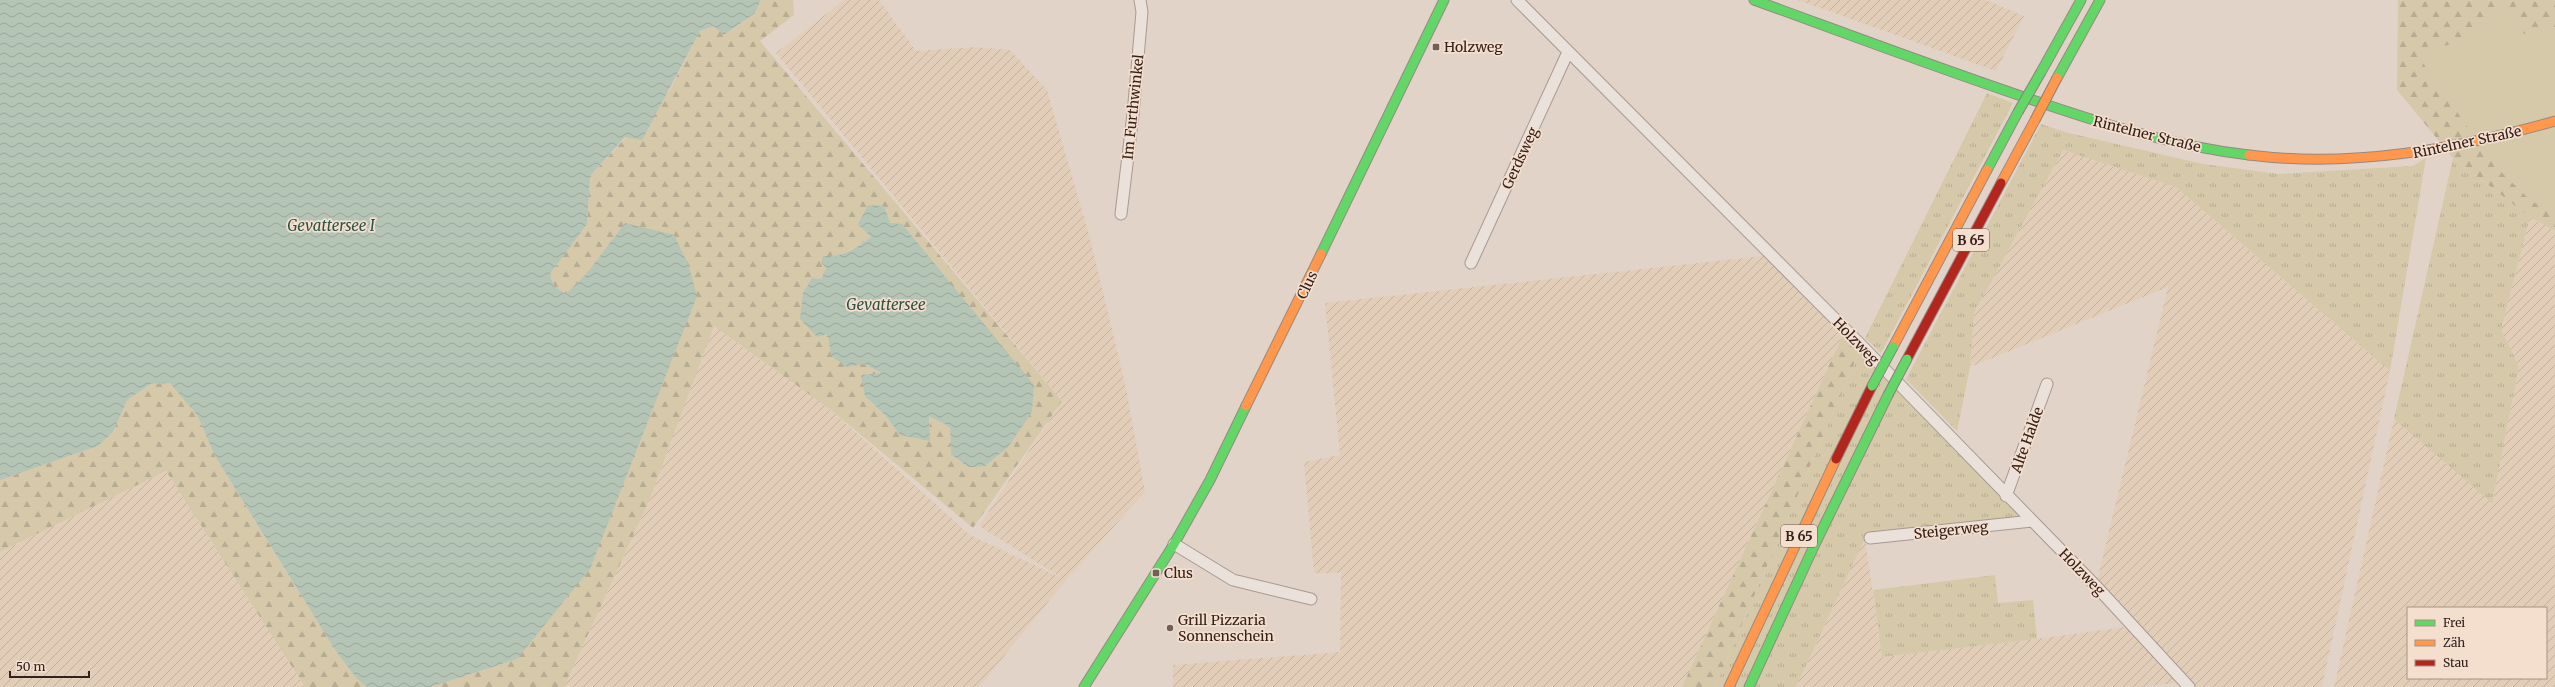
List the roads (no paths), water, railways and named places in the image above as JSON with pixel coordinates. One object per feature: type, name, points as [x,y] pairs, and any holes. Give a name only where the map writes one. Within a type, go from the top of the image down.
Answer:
[{"type":"main road","name":"Clus","points":[[1084,687],[1174,544],[1210,480],[1414,67],[1444,0]]},
{"type":"main road","name":"Rintelner Straße","points":[[1754,0],[1990,86],[2119,130],[2221,152],[2304,158],[2381,157],[2464,145],[2555,121]]},
{"type":"main road","name":"B 65","points":[[1729,687],[1784,566],[1872,386],[2018,112],[2081,0]]},
{"type":"main road","name":"B 65","points":[[1749,686],[1815,544],[1888,395],[2100,0]]},
{"type":"street","name":"Im Furthwinkel","points":[[1121,214],[1133,114],[1142,12],[1140,0]]},
{"type":"street","name":"Holzweg","points":[[1517,0],[1861,345],[2006,496],[2095,585],[2189,687]]},
{"type":"street","name":"Gerdsweg","points":[[1471,263],[1568,52]]},
{"type":"street","name":"Alte Halde","points":[[2006,496],[2047,384]]},
{"type":"street","name":"Steigerweg","points":[[1870,538],[2032,521]]},
{"type":"street","points":[[1174,544],[1233,580],[1311,599]]},
{"type":"water","name":"Gevattersee I","points":[[0,0],[761,0],[755,13],[724,35],[713,26],[700,31],[642,140],[625,137],[590,176],[587,224],[550,274],[554,286],[566,294],[588,272],[625,223],[674,235],[688,264],[697,296],[590,569],[517,659],[431,687],[367,687],[357,679],[335,650],[215,456],[197,415],[170,383],[151,384],[127,400],[113,432],[98,446],[0,480]]},
{"type":"water","name":"Gevattersee","points":[[868,205],[884,206],[890,223],[902,224],[1034,385],[1032,412],[1008,447],[985,466],[968,467],[951,454],[950,427],[929,416],[930,441],[900,435],[885,415],[865,396],[861,375],[881,373],[864,364],[847,367],[831,356],[828,334],[817,337],[800,319],[803,293],[812,278],[821,279],[826,268],[821,262],[823,256],[843,254],[871,237],[858,224]]},
{"type":"place","name":"Holzweg","points":[[1436,47]]},
{"type":"place","name":"Clus","points":[[1156,573]]},
{"type":"place","name":"Grill Pizzaria Sonnenschein","points":[[1170,628]]}]
